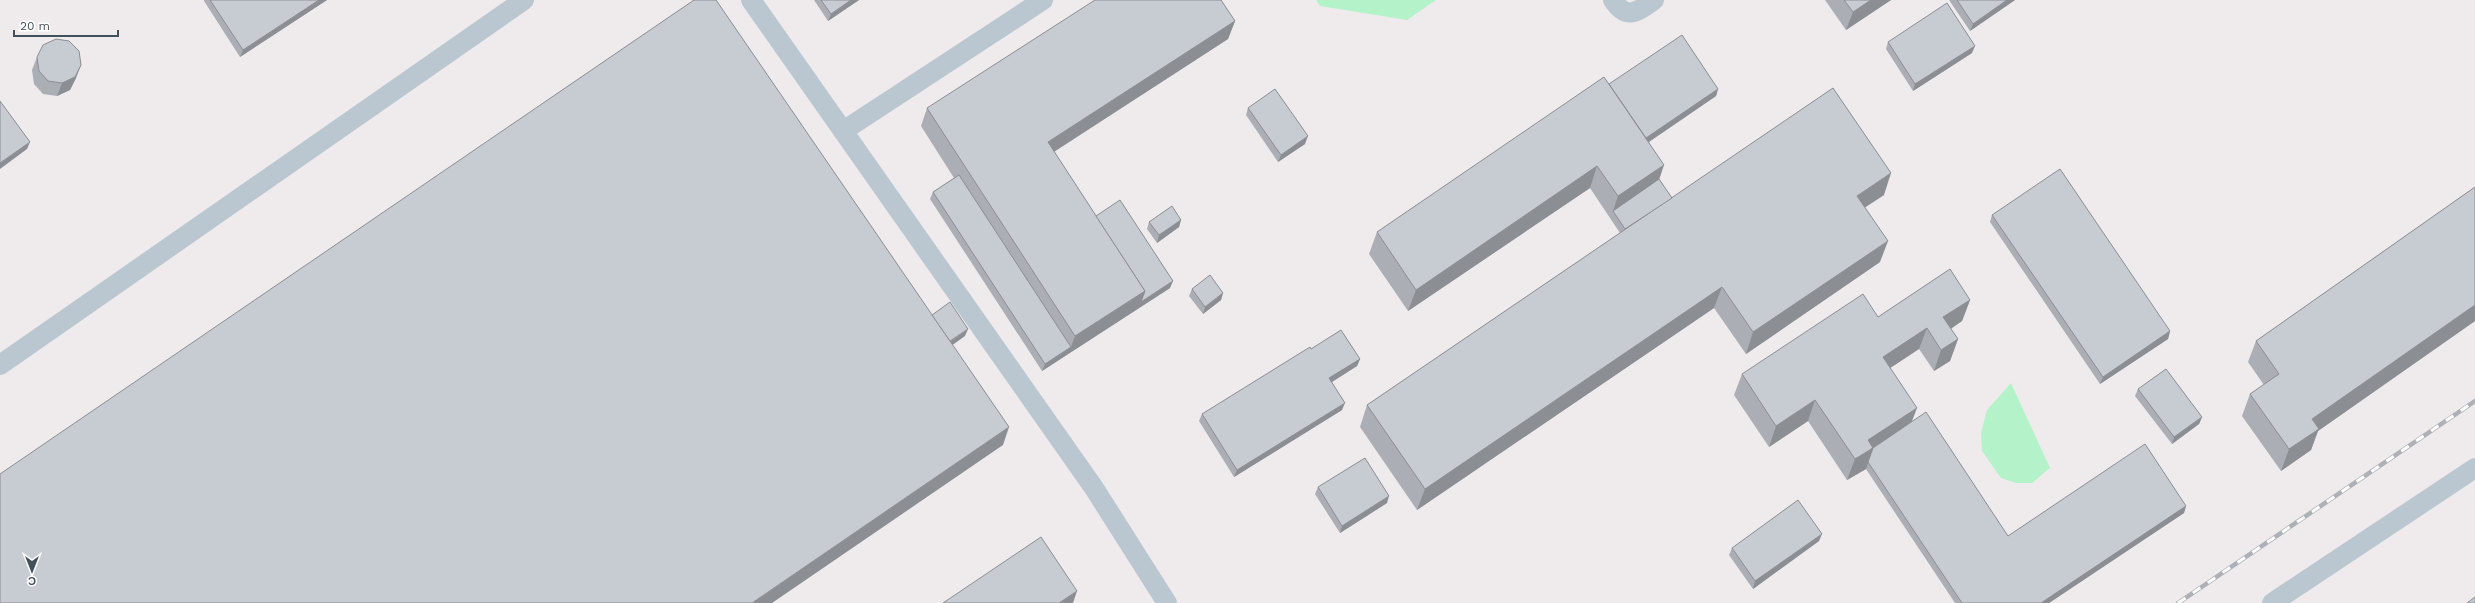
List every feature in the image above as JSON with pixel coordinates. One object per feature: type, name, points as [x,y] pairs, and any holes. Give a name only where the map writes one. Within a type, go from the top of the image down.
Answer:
[{"type":"lane","points":[[0,365],[524,0]]},
{"type":"lane","points":[[751,0],[1094,488],[1167,603]]},
{"type":"lane","points":[[843,131],[1043,0]]},
{"type":"lane","points":[[1613,0],[1619,9],[1627,13],[1637,12],[1654,0]]},
{"type":"lane","points":[[2272,603],[2475,468]]},
{"type":"green space","points":[[1316,0],[1436,0],[1407,20],[1320,6]]},
{"type":"green space","points":[[2011,383],[2050,468],[2032,483],[2016,483],[2001,478],[1982,451],[1981,433],[1987,410]]},
{"type":"building","points":[[210,0],[319,0],[243,50]]},
{"type":"building","points":[[694,0],[716,0],[1009,427],[752,603],[0,603],[0,474]]},
{"type":"building","points":[[821,0],[851,0],[831,14]]},
{"type":"building","points":[[1095,0],[1221,0],[1235,21],[1048,142],[1145,291],[1075,336],[927,108]]},
{"type":"building","points":[[1844,0],[1871,0],[1853,12]]},
{"type":"building","points":[[1957,0],[2007,0],[1973,24]]},
{"type":"building","points":[[1947,3],[1975,46],[1915,84],[1888,42]]},
{"type":"building","points":[[1682,35],[1718,89],[1646,138],[1609,84]]},
{"type":"building","points":[[56,39],[69,41],[79,51],[81,65],[75,77],[62,83],[48,81],[39,71],[37,57],[43,45]]},
{"type":"building","points":[[1604,77],[1664,165],[1618,196],[1597,166],[1416,290],[1377,232]]},
{"type":"building","points":[[1833,88],[1891,173],[1857,196],[1888,241],[1753,332],[1722,287],[1425,489],[1367,405]]},
{"type":"building","points":[[1275,89],[1308,136],[1281,155],[1248,108]]},
{"type":"building","points":[[0,101],[30,142],[0,163]]},
{"type":"building","points":[[2060,169],[2170,331],[2103,377],[1992,215]]},
{"type":"building","points":[[959,175],[1071,347],[1045,364],[933,192]]},
{"type":"building","points":[[1659,179],[1672,198],[1625,229],[1613,211]]},
{"type":"building","points":[[2475,187],[2475,305],[2312,419],[2319,429],[2289,449],[2250,394],[2279,374],[2256,341]]},
{"type":"building","points":[[1120,200],[1173,281],[1141,302],[1145,291],[1096,216]]},
{"type":"building","points":[[1172,206],[1181,220],[1159,235],[1149,222]]},
{"type":"building","points":[[1950,269],[1970,300],[1943,317],[1958,339],[1941,350],[1927,328],[1883,357],[1917,408],[1868,440],[1873,448],[1855,459],[1815,400],[1776,426],[1742,374],[1863,294],[1878,317]]},
{"type":"building","points":[[1210,275],[1223,293],[1205,307],[1192,289]]},
{"type":"building","points":[[950,302],[968,329],[950,341],[932,315]]},
{"type":"building","points":[[1341,330],[1360,359],[1329,378],[1345,403],[1237,470],[1202,414],[1310,347],[1311,349]]},
{"type":"building","points":[[2166,369],[2202,417],[2174,437],[2138,389]]},
{"type":"building","points":[[1926,412],[2008,536],[2145,444],[2186,506],[2041,603],[1962,603],[1868,462],[1873,448],[1870,450]]},
{"type":"building","points":[[1365,458],[1389,496],[1342,526],[1318,487]]},
{"type":"building","points":[[1798,500],[1822,534],[1755,581],[1732,548]]},
{"type":"building","points":[[1041,537],[1077,591],[1059,603],[943,603]]},
{"type":"building","points":[[2475,597],[2475,603],[2467,603]]},
{"type":"railway","points":[[2178,603],[2475,401]]}]
